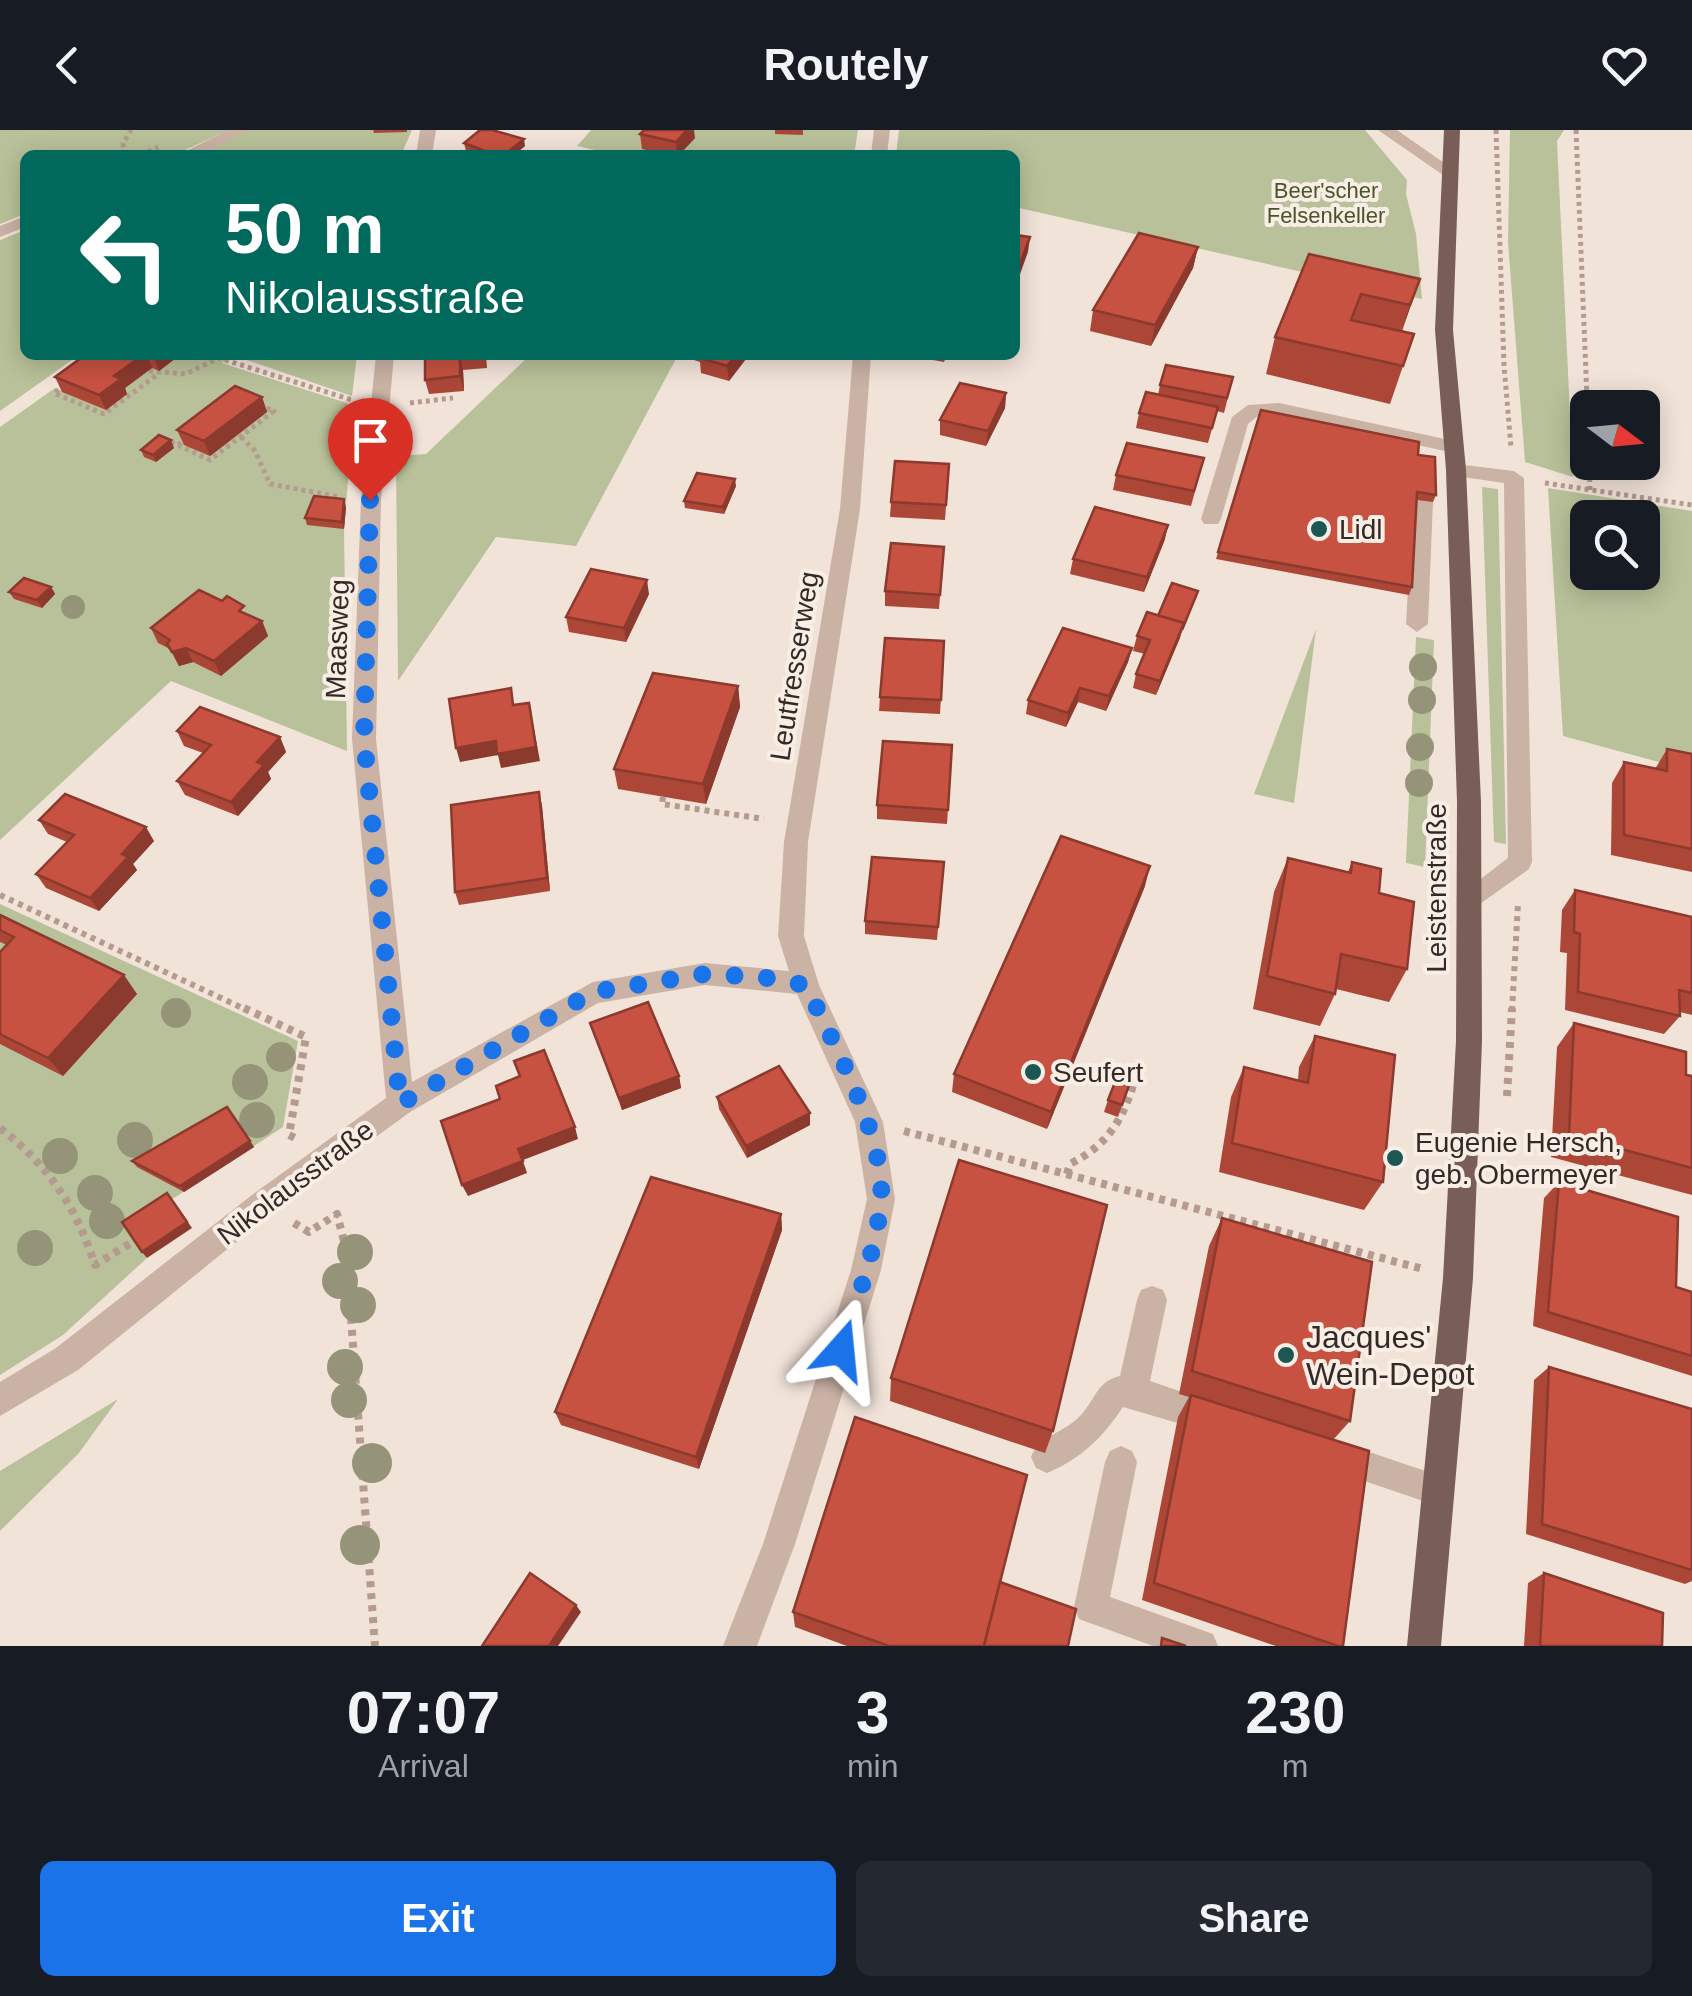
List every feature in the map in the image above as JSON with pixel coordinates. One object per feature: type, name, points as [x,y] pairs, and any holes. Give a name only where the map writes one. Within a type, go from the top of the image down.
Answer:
[{"type":"main road","name":"Leistenstraße","points":[[1424,1646],[1458,1278],[1469,1041],[1470,901],[1455,458],[1444,330],[1452,130]]},
{"type":"street","points":[[197,150],[241,130]]},
{"type":"street","points":[[1386,130],[1449,172]]},
{"type":"street","name":"Maasweg","points":[[384,360],[370,500],[364,739],[400,1104]]},
{"type":"street","name":"Leutfresserweg","points":[[806,985],[791,936],[796,842],[850,509],[862,360]]},
{"type":"street","points":[[1211,519],[1240,421],[1255,409],[1279,409],[1514,478],[1520,862],[1470,901]]},
{"type":"street","points":[[1417,624],[1423,501]]},
{"type":"street","name":"Nikolausstraße","points":[[0,1400],[68,1358],[262,1204],[400,1104],[593,992],[705,974],[762,977],[806,985]]},
{"type":"street","points":[[740,1646],[779,1544],[866,1270],[881,1199],[869,1122],[806,985]]},
{"type":"street","points":[[1132,1392],[1152,1300]]},
{"type":"street","points":[[1047,1457],[1091,1428],[1115,1392],[1132,1392],[1240,1426]]},
{"type":"street","points":[[1312,1449],[1438,1490]]},
{"type":"street","points":[[1121,1462],[1091,1607],[1201,1646]]},
{"type":"path","points":[[1496,130],[1503,346],[1514,478],[1692,504]]},
{"type":"path","points":[[1576,130],[1587,390]]},
{"type":"path","points":[[148,370],[158,374],[195,372],[216,360]]},
{"type":"path","points":[[225,360],[351,400],[378,400]]},
{"type":"path","points":[[68,384],[54,393],[104,414],[158,374]]},
{"type":"path","points":[[156,436],[210,460],[274,412],[242,398]]},
{"type":"path","points":[[408,403],[453,398]]},
{"type":"path","points":[[178,445],[194,434]]},
{"type":"path","points":[[238,436],[255,451],[270,484],[347,499]]},
{"type":"path","points":[[1590,480],[1590,490]]},
{"type":"path","points":[[663,796],[662,804],[770,820]]},
{"type":"path","points":[[0,895],[306,1037],[289,1135]]},
{"type":"path","points":[[1067,1174],[1070,1164],[1110,1140],[1123,1119],[1134,1082],[1096,1067]]},
{"type":"path","points":[[869,1122],[1458,1278]]},
{"type":"path","points":[[0,1128],[52,1171],[81,1218],[95,1265],[136,1240]]},
{"type":"path","points":[[309,1232],[337,1214],[346,1248],[375,1646]]},
{"type":"green space","points":[[0,130],[229,130],[185,150],[20,150],[20,216],[0,224]]},
{"type":"green space","points":[[248,130],[412,130],[403,150],[209,150]]},
{"type":"green space","points":[[591,130],[858,130],[855,150],[594,150],[577,146]]},
{"type":"green space","name":"Beer'scher Felsenkeller","points":[[899,130],[1365,130],[1407,180],[1422,299],[1020,208],[1020,150],[897,150]]},
{"type":"green space","points":[[1510,130],[1564,130],[1557,141],[1570,476],[1525,462],[1508,242]]},
{"type":"green space","points":[[20,232],[20,360],[72,360],[0,411],[0,240]]},
{"type":"green space","points":[[173,360],[226,360],[222,363],[347,403],[352,432],[344,529],[347,751],[171,681],[0,840],[0,427],[55,388],[106,410],[121,391],[152,368],[159,370]]},
{"type":"green space","points":[[247,360],[356,360],[352,396]]},
{"type":"green space","points":[[525,360],[675,360],[576,546],[496,537],[398,681],[396,456],[426,454]]},
{"type":"green space","points":[[1482,487],[1498,489],[1506,844],[1494,842]]},
{"type":"green space","points":[[1548,488],[1623,500],[1570,500],[1570,590],[1660,590],[1660,506],[1692,511],[1692,771],[1563,736]]},
{"type":"green space","points":[[1316,629],[1294,803],[1254,794]]},
{"type":"green space","points":[[1416,637],[1434,640],[1425,867],[1406,863]]},
{"type":"green space","points":[[0,904],[298,1041],[283,1127],[128,1228],[147,1258],[63,1335],[0,1375]]},
{"type":"green space","points":[[118,1399],[79,1453],[0,1531],[0,1471]]},
{"type":"building","points":[[480,130],[524,139],[510,150],[482,150],[464,143]]},
{"type":"building","points":[[644,130],[687,130],[676,142],[640,134]]},
{"type":"building","points":[[1139,233],[1198,247],[1155,325],[1093,310]]},
{"type":"building","points":[[1020,236],[1030,237],[1020,264]]},
{"type":"building","points":[[1309,254],[1420,279],[1410,305],[1361,294],[1351,320],[1414,334],[1403,366],[1275,337]]},
{"type":"building","points":[[78,360],[136,360],[114,376],[121,379],[99,395],[55,377]]},
{"type":"building","points":[[425,360],[460,360],[460,376],[425,380]]},
{"type":"building","points":[[707,360],[732,360],[727,366]]},
{"type":"building","points":[[1166,365],[1233,377],[1227,398],[1160,385]]},
{"type":"building","points":[[960,383],[1006,393],[988,431],[940,420]]},
{"type":"building","points":[[235,386],[262,397],[204,441],[177,430]]},
{"type":"building","points":[[1146,392],[1218,407],[1212,428],[1139,413]]},
{"type":"building","name":"Lidl","points":[[1261,410],[1419,442],[1418,455],[1435,457],[1436,495],[1417,492],[1412,587],[1218,552]]},
{"type":"building","points":[[159,435],[171,440],[153,455],[141,450]]},
{"type":"building","points":[[1127,443],[1204,458],[1194,491],[1116,475]]},
{"type":"building","points":[[895,461],[949,464],[946,505],[891,502]]},
{"type":"building","points":[[697,473],[735,479],[723,507],[684,501]]},
{"type":"building","points":[[314,496],[344,499],[342,522],[305,518]]},
{"type":"building","points":[[1095,507],[1168,525],[1147,577],[1073,559]]},
{"type":"building","points":[[891,543],[944,547],[940,595],[885,591]]},
{"type":"building","points":[[591,569],[647,580],[624,628],[566,617]]},
{"type":"building","points":[[24,578],[51,587],[37,600],[9,592]]},
{"type":"building","points":[[1172,583],[1198,591],[1182,630],[1184,623],[1158,616]]},
{"type":"building","points":[[199,590],[222,601],[227,596],[244,606],[239,611],[262,621],[214,661],[186,648],[172,652],[167,644],[170,640],[151,628]]},
{"type":"building","points":[[1147,612],[1184,623],[1160,681],[1136,674],[1150,640],[1137,636]]},
{"type":"building","points":[[1063,628],[1132,648],[1109,696],[1080,688],[1068,713],[1028,700]]},
{"type":"building","points":[[885,638],[944,641],[941,700],[880,697]]},
{"type":"building","points":[[653,673],[738,686],[703,784],[614,769]]},
{"type":"building","points":[[511,688],[513,705],[529,703],[536,747],[497,754],[496,741],[456,748],[449,699]]},
{"type":"building","points":[[200,707],[280,737],[257,762],[264,765],[231,802],[177,781],[211,745],[177,731]]},
{"type":"building","points":[[883,741],[952,745],[948,810],[877,805]]},
{"type":"building","points":[[1667,749],[1692,754],[1692,849],[1624,835],[1624,762],[1667,771]]},
{"type":"building","points":[[539,792],[547,878],[455,892],[451,805]]},
{"type":"building","points":[[65,794],[146,827],[122,854],[128,857],[90,898],[36,874],[74,835],[39,820]]},
{"type":"building","points":[[1061,836],[1150,866],[1051,1112],[954,1074]]},
{"type":"building","points":[[872,857],[944,862],[938,927],[865,921]]},
{"type":"building","points":[[1288,858],[1351,873],[1352,862],[1381,869],[1379,893],[1414,902],[1407,969],[1341,954],[1335,994],[1267,976]]},
{"type":"building","points":[[1575,890],[1692,917],[1692,993],[1679,990],[1680,1016],[1578,992],[1580,934],[1574,932]]},
{"type":"building","points":[[0,915],[124,975],[48,1058],[0,1034],[0,952],[14,937],[0,930]]},
{"type":"building","points":[[648,1002],[679,1076],[619,1098],[590,1023]]},
{"type":"building","points":[[1574,1023],[1686,1052],[1686,1075],[1692,1076],[1692,1168],[1569,1135]]},
{"type":"building","points":[[1315,1036],[1395,1055],[1383,1182],[1232,1143],[1244,1067],[1308,1083]]},
{"type":"building","points":[[544,1050],[575,1127],[518,1149],[523,1161],[462,1185],[441,1121],[500,1099],[496,1086],[520,1076],[514,1061]]},
{"type":"building","points":[[779,1066],[810,1113],[746,1146],[717,1097]]},
{"type":"building","points":[[1119,1072],[1132,1077],[1122,1105],[1108,1100]]},
{"type":"building","points":[[227,1107],[250,1141],[180,1186],[132,1161]]},
{"type":"building","points":[[959,1160],[1107,1205],[1053,1431],[891,1378]]},
{"type":"building","points":[[651,1177],[781,1214],[696,1457],[555,1412]]},
{"type":"building","points":[[1559,1182],[1678,1217],[1676,1287],[1692,1292],[1692,1356],[1548,1312]]},
{"type":"building","points":[[167,1193],[187,1222],[142,1252],[122,1222]]},
{"type":"building","points":[[1222,1218],[1372,1262],[1350,1421],[1192,1371]]},
{"type":"building","points":[[1549,1367],[1692,1409],[1692,1570],[1542,1524]]},
{"type":"building","points":[[1191,1395],[1369,1451],[1343,1646],[1154,1583]]},
{"type":"building","points":[[855,1417],[1027,1475],[984,1646],[889,1646],[793,1612]]},
{"type":"building","points":[[530,1573],[576,1605],[549,1646],[482,1646]]},
{"type":"building","points":[[1544,1573],[1663,1613],[1662,1646],[1540,1646]]},
{"type":"building","points":[[1000,1582],[1076,1609],[1068,1646],[984,1646]]},
{"type":"building","points":[[1162,1638],[1186,1646],[1161,1646]]},
{"type":"place","name":"Lidl","points":[[1319,529]]},
{"type":"place","name":"Seufert","points":[[1033,1072]]},
{"type":"place","name":"Eugenie Hersch, geb. Obermeyer","points":[[1395,1158]]},
{"type":"place","name":"Jacques' Wein-Depot","points":[[1286,1355]]},
{"type":"route","points":[[370,500],[364,739],[400,1104],[593,992],[705,974],[762,977],[806,985],[869,1122],[881,1199],[866,1270],[841,1350]]}]
